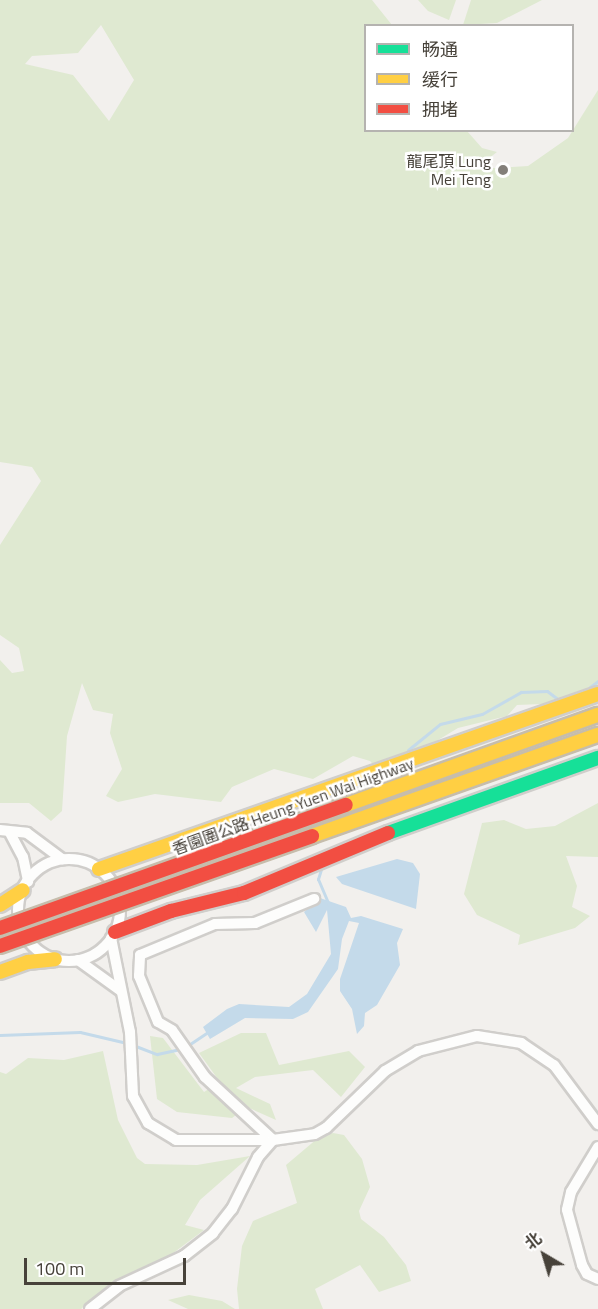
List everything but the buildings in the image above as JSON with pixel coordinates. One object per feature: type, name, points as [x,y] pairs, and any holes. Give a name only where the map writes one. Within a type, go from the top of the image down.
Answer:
[{"type":"highway","points":[[99,869],[175,839],[598,694]]},
{"type":"highway","name":"香園圍公路 Heung Yuen Wai Highway","points":[[0,928],[598,716]]},
{"type":"highway","name":"香園圍公路 Heung Yuen Wai Highway","points":[[0,946],[598,735]]},
{"type":"highway","points":[[113,935],[199,904],[244,892],[330,854],[598,758]]},
{"type":"highway","points":[[0,905],[25,885]]},
{"type":"highway","points":[[0,972],[28,962],[55,959]]},
{"type":"street","points":[[62,860],[35,837],[18,830],[5,832],[23,857],[25,885],[19,911],[23,932],[36,948],[55,959],[78,960],[98,951],[113,935]]},
{"type":"street","points":[[25,885],[49,863],[62,860],[88,862],[99,869],[117,892],[120,912],[113,935],[127,1015],[130,1069],[138,1110],[158,1132],[176,1140],[207,1143],[273,1140],[315,1134],[326,1128],[404,1056],[477,1036],[495,1036],[529,1047],[565,1077],[598,1124]]},
{"type":"street","points":[[273,1140],[204,1077],[172,1030],[158,1022],[139,976],[140,955],[215,924],[262,922],[314,899]]},
{"type":"street","points":[[78,960],[121,991]]},
{"type":"street","points":[[90,1309],[119,1286],[184,1256],[213,1233],[232,1209],[258,1157],[273,1140]]},
{"type":"street","points":[[598,1147],[568,1202],[582,1265],[587,1274],[598,1279]]},
{"type":"green space","points":[[0,0],[372,0],[391,24],[364,24],[364,132],[468,132],[482,148],[497,152],[475,169],[528,166],[574,132],[598,90],[598,689],[542,704],[517,705],[507,716],[458,728],[382,774],[370,761],[353,756],[313,779],[274,769],[232,787],[221,802],[155,794],[118,802],[106,796],[122,769],[110,733],[113,714],[93,710],[82,683],[67,736],[62,811],[51,821],[29,803],[0,803],[0,660],[12,673],[24,671],[19,648],[0,635],[0,545],[41,481],[32,467],[0,462]],"holes":[[[101,25],[134,80],[109,121],[73,75],[25,64],[32,56],[78,53]]]},
{"type":"green space","points":[[418,0],[456,0],[449,20],[428,11]]},
{"type":"green space","points":[[471,0],[542,0],[497,23],[463,24]]},
{"type":"green space","points":[[598,803],[598,857],[566,856],[577,886],[572,907],[590,916],[575,928],[518,945],[520,935],[477,915],[464,894],[482,823],[504,820],[526,829],[555,826]]},
{"type":"green space","points":[[241,1033],[266,1033],[279,1065],[349,1051],[365,1067],[341,1097],[313,1070],[255,1077],[236,1088],[270,1104],[276,1120],[247,1107],[232,1118],[177,1112],[157,1099],[150,1036],[163,1038],[204,1092],[220,1082],[199,1053]]},
{"type":"green space","points":[[103,1051],[118,1120],[137,1158],[145,1164],[197,1165],[250,1156],[200,1200],[185,1225],[204,1230],[168,1257],[115,1281],[81,1309],[0,1309],[0,1072],[6,1074],[28,1058],[64,1060]]},
{"type":"green space","points":[[333,1133],[344,1135],[362,1159],[370,1187],[359,1211],[361,1219],[384,1237],[406,1265],[411,1281],[379,1292],[360,1265],[315,1289],[323,1309],[239,1309],[237,1289],[242,1246],[253,1221],[297,1203],[286,1165],[318,1138]]},
{"type":"green space","points":[[189,1295],[222,1301],[235,1309],[188,1309],[168,1300]]},
{"type":"water","points":[[397,859],[413,863],[420,874],[416,909],[342,884],[336,877]]},
{"type":"water","points":[[320,898],[346,907],[351,918],[361,916],[403,929],[397,943],[400,965],[377,1005],[365,1013],[364,1026],[357,1034],[352,1009],[340,991],[340,979],[359,923],[349,921],[342,939],[338,969],[308,1012],[293,1019],[245,1018],[210,1039],[203,1027],[227,1009],[239,1004],[289,1007],[307,994],[331,954],[327,910],[316,932],[304,912]]},
{"type":"waterway","points":[[590,687],[598,681]]},
{"type":"waterway","points":[[408,750],[440,724],[482,714],[521,692],[547,691],[559,700]]},
{"type":"waterway","points":[[322,866],[318,879],[329,905]]},
{"type":"waterway","points":[[187,1046],[209,1031]]},
{"type":"waterway","points":[[0,1035],[80,1032],[127,1043]]},
{"type":"waterway","points":[[133,1045],[157,1054],[181,1049]]},
{"type":"traffic: fast","points":[[388,833],[598,758]]},
{"type":"traffic: slow","points":[[99,869],[598,694]]},
{"type":"traffic: slow","points":[[346,805],[598,715]]},
{"type":"traffic: slow","points":[[312,836],[598,735]]},
{"type":"traffic: slow","points":[[0,905],[23,890]]},
{"type":"traffic: slow","points":[[0,972],[28,962],[55,959]]},
{"type":"traffic: jam","points":[[0,928],[346,805]]},
{"type":"traffic: jam","points":[[115,932],[171,911],[244,893],[388,833]]},
{"type":"traffic: jam","points":[[0,946],[312,836]]},
{"type":"place","name":"龍尾頂 Lung Mei Teng","points":[[503,170]]}]
